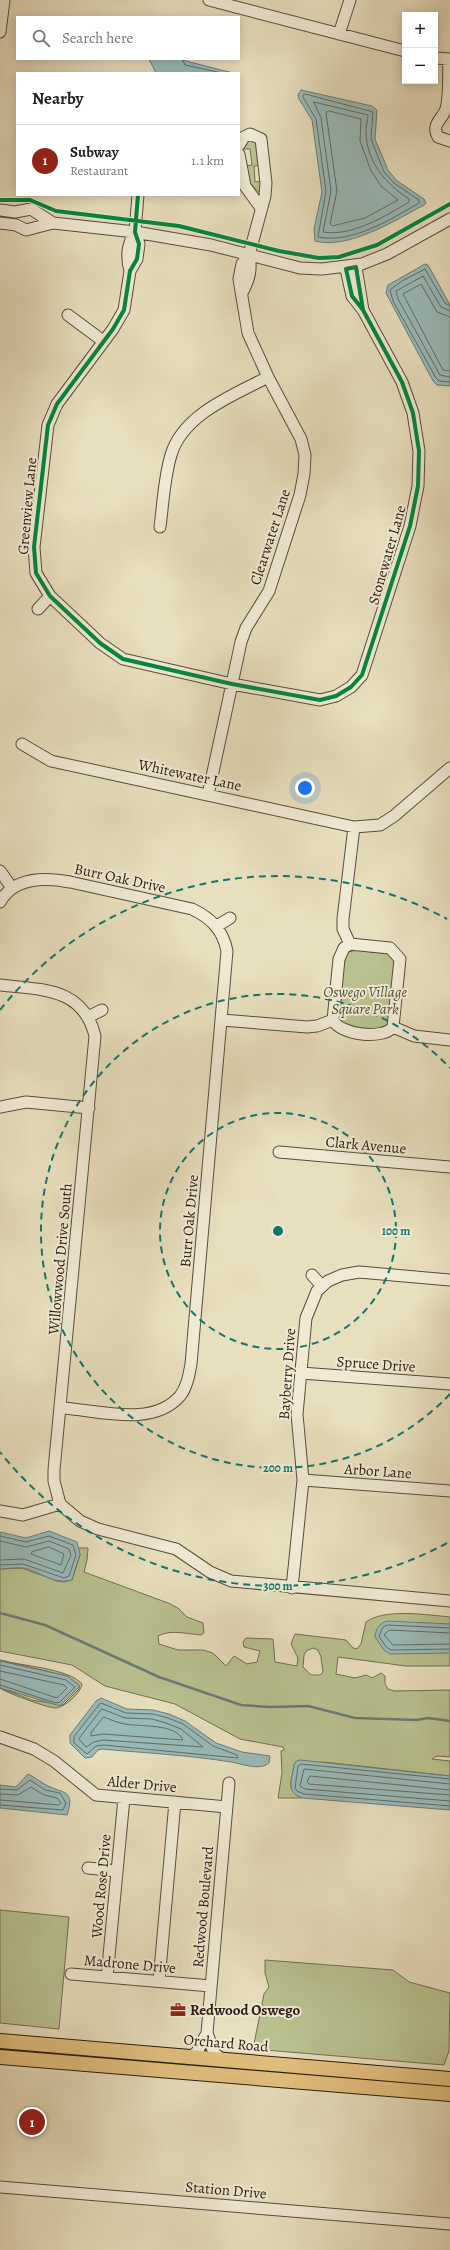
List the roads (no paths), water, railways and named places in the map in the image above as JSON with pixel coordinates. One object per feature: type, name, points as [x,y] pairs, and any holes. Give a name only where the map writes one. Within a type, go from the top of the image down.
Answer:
[{"type":"main road","name":"Orchard Road","points":[[0,2041],[450,2078]]},
{"type":"main road","points":[[0,2057],[450,2094]]},
{"type":"street","points":[[0,32],[4,0]]},
{"type":"street","points":[[209,0],[232,3],[339,34],[402,50]]},
{"type":"street","points":[[339,34],[350,0]]},
{"type":"street","points":[[438,58],[449,59],[449,105],[436,124],[435,128],[438,136],[450,141]]},
{"type":"street","name":"Clearwater Lane","points":[[208,795],[241,642],[246,628],[262,604],[274,577],[304,474],[304,455],[301,439],[268,377],[248,333],[239,279],[242,264],[249,255],[266,183],[263,145],[261,139],[250,134],[244,137],[240,143]]},
{"type":"street","points":[[240,159],[245,186],[261,208]]},
{"type":"street","name":"Greenview Lane","points":[[138,196],[135,232],[139,244],[137,259],[130,271],[124,310],[56,404],[48,425],[34,560],[36,573],[50,596],[100,643],[123,659],[232,684]]},
{"type":"street","points":[[0,210],[15,212],[31,209],[53,223]]},
{"type":"street","points":[[0,223],[16,225],[26,230],[53,223],[135,232],[176,238],[300,268],[322,269],[352,267],[387,254],[450,219]]},
{"type":"street","name":"Stonewater Lane","points":[[232,684],[320,700],[336,696],[351,687],[362,675],[368,660],[410,526],[418,486],[419,451],[413,413],[402,382],[363,310],[352,296],[346,269],[352,267]]},
{"type":"street","points":[[68,315],[103,341]]},
{"type":"street","points":[[160,527],[166,474],[171,454],[179,437],[190,424],[204,412],[268,377]]},
{"type":"street","points":[[38,609],[50,596]]},
{"type":"street","name":"Whitewater Lane","points":[[22,744],[51,761],[354,827],[380,825],[394,816],[450,768]]},
{"type":"street","points":[[350,944],[343,929],[343,919],[354,827]]},
{"type":"street","points":[[0,871],[12,888]]},
{"type":"street","name":"Burr Oak Drive","points":[[0,902],[12,888],[35,879],[53,879],[192,909],[205,916],[217,926],[226,943],[228,958],[193,1349],[188,1381],[180,1396],[166,1407],[148,1414],[130,1414],[62,1408]]},
{"type":"street","points":[[217,926],[230,918]]},
{"type":"street","points":[[350,944],[390,948],[400,959],[393,1027],[389,1032],[382,1034],[346,1031],[338,1027],[333,1020],[339,959],[344,948],[350,944]]},
{"type":"street","name":"Willowwood Drive South","points":[[0,985],[61,994],[76,1002],[88,1017],[94,1036],[95,1049],[62,1408],[54,1470],[54,1481],[60,1504]]},
{"type":"street","points":[[88,1017],[102,1010]]},
{"type":"street","points":[[222,1020],[307,1027],[317,1026],[333,1020]]},
{"type":"street","points":[[393,1027],[414,1036],[450,1040]]},
{"type":"street","points":[[0,1107],[26,1102],[89,1108]]},
{"type":"street","name":"Clark Avenue","points":[[279,1152],[450,1167]]},
{"type":"street","points":[[312,1275],[322,1286],[342,1275],[359,1272],[450,1280]]},
{"type":"street","name":"Bayberry Drive","points":[[292,1588],[303,1480],[297,1414],[306,1318],[317,1292],[322,1286]]},
{"type":"street","name":"Spruce Drive","points":[[301,1373],[450,1384]]},
{"type":"street","name":"Arbor Lane","points":[[303,1480],[450,1491]]},
{"type":"street","points":[[0,1511],[24,1515],[60,1504],[80,1521],[98,1528],[176,1549],[210,1572],[231,1581],[292,1588],[450,1601]]},
{"type":"street","name":"Alder Drive","points":[[0,1737],[34,1749],[54,1760],[96,1795],[227,1807]]},
{"type":"street","name":"Redwood Boulevard","points":[[223,2060],[210,2048],[207,2033],[229,1783]]},
{"type":"street","name":"Wood Rose Drive","points":[[107,1977],[124,1798]]},
{"type":"street","points":[[160,1981],[175,1802]]},
{"type":"street","points":[[88,1868],[117,1871]]},
{"type":"street","name":"Madrone Drive","points":[[71,1974],[211,1986]]},
{"type":"street","name":"Redwood Boulevard","points":[[190,2057],[197,2052],[207,2033]]},
{"type":"street","name":"Station Drive","points":[[0,2187],[450,2224]]},
{"type":"water","points":[[150,60],[182,60],[229,72],[156,72]]},
{"type":"water","points":[[301,90],[372,106],[377,110],[375,139],[388,170],[396,180],[424,199],[426,203],[386,225],[357,238],[328,243],[315,241],[314,229],[322,192],[312,120],[299,99],[298,95]]},
{"type":"water","points":[[425,264],[428,265],[450,305],[450,386],[437,385],[433,381],[386,293],[388,285]]},
{"type":"water","points":[[49,1531],[77,1542],[80,1554],[72,1580],[59,1581],[23,1568],[0,1569],[0,1532],[26,1538]]},
{"type":"water","points":[[387,1621],[450,1624],[450,1653],[390,1654],[384,1650],[375,1637],[378,1627]]},
{"type":"water","points":[[0,1661],[67,1676],[80,1686],[60,1706],[0,1688]]},
{"type":"water","points":[[101,1698],[127,1709],[153,1710],[169,1714],[185,1721],[216,1743],[242,1752],[270,1756],[269,1763],[256,1767],[231,1762],[166,1754],[102,1749],[98,1750],[92,1757],[85,1758],[70,1743],[70,1735],[96,1701]]},
{"type":"water","points":[[300,1760],[450,1776],[450,1810],[302,1798],[291,1789],[294,1765],[296,1761]]},
{"type":"water","points":[[28,1774],[45,1785],[67,1794],[70,1801],[67,1815],[0,1808],[0,1785],[16,1787]]},
{"type":"waterway","points":[[0,1613],[45,1625],[159,1677],[241,1705],[269,1707],[308,1706],[355,1718],[417,1720],[428,1718],[450,1721]]},
{"type":"place","name":"Redwood Oswego","points":[[178,2010]]},
{"type":"place","name":"Subway","points":[[32,2122]]},
{"type":"park label","name":"Oswego Village Square Park","points":[[365,1000]]}]
